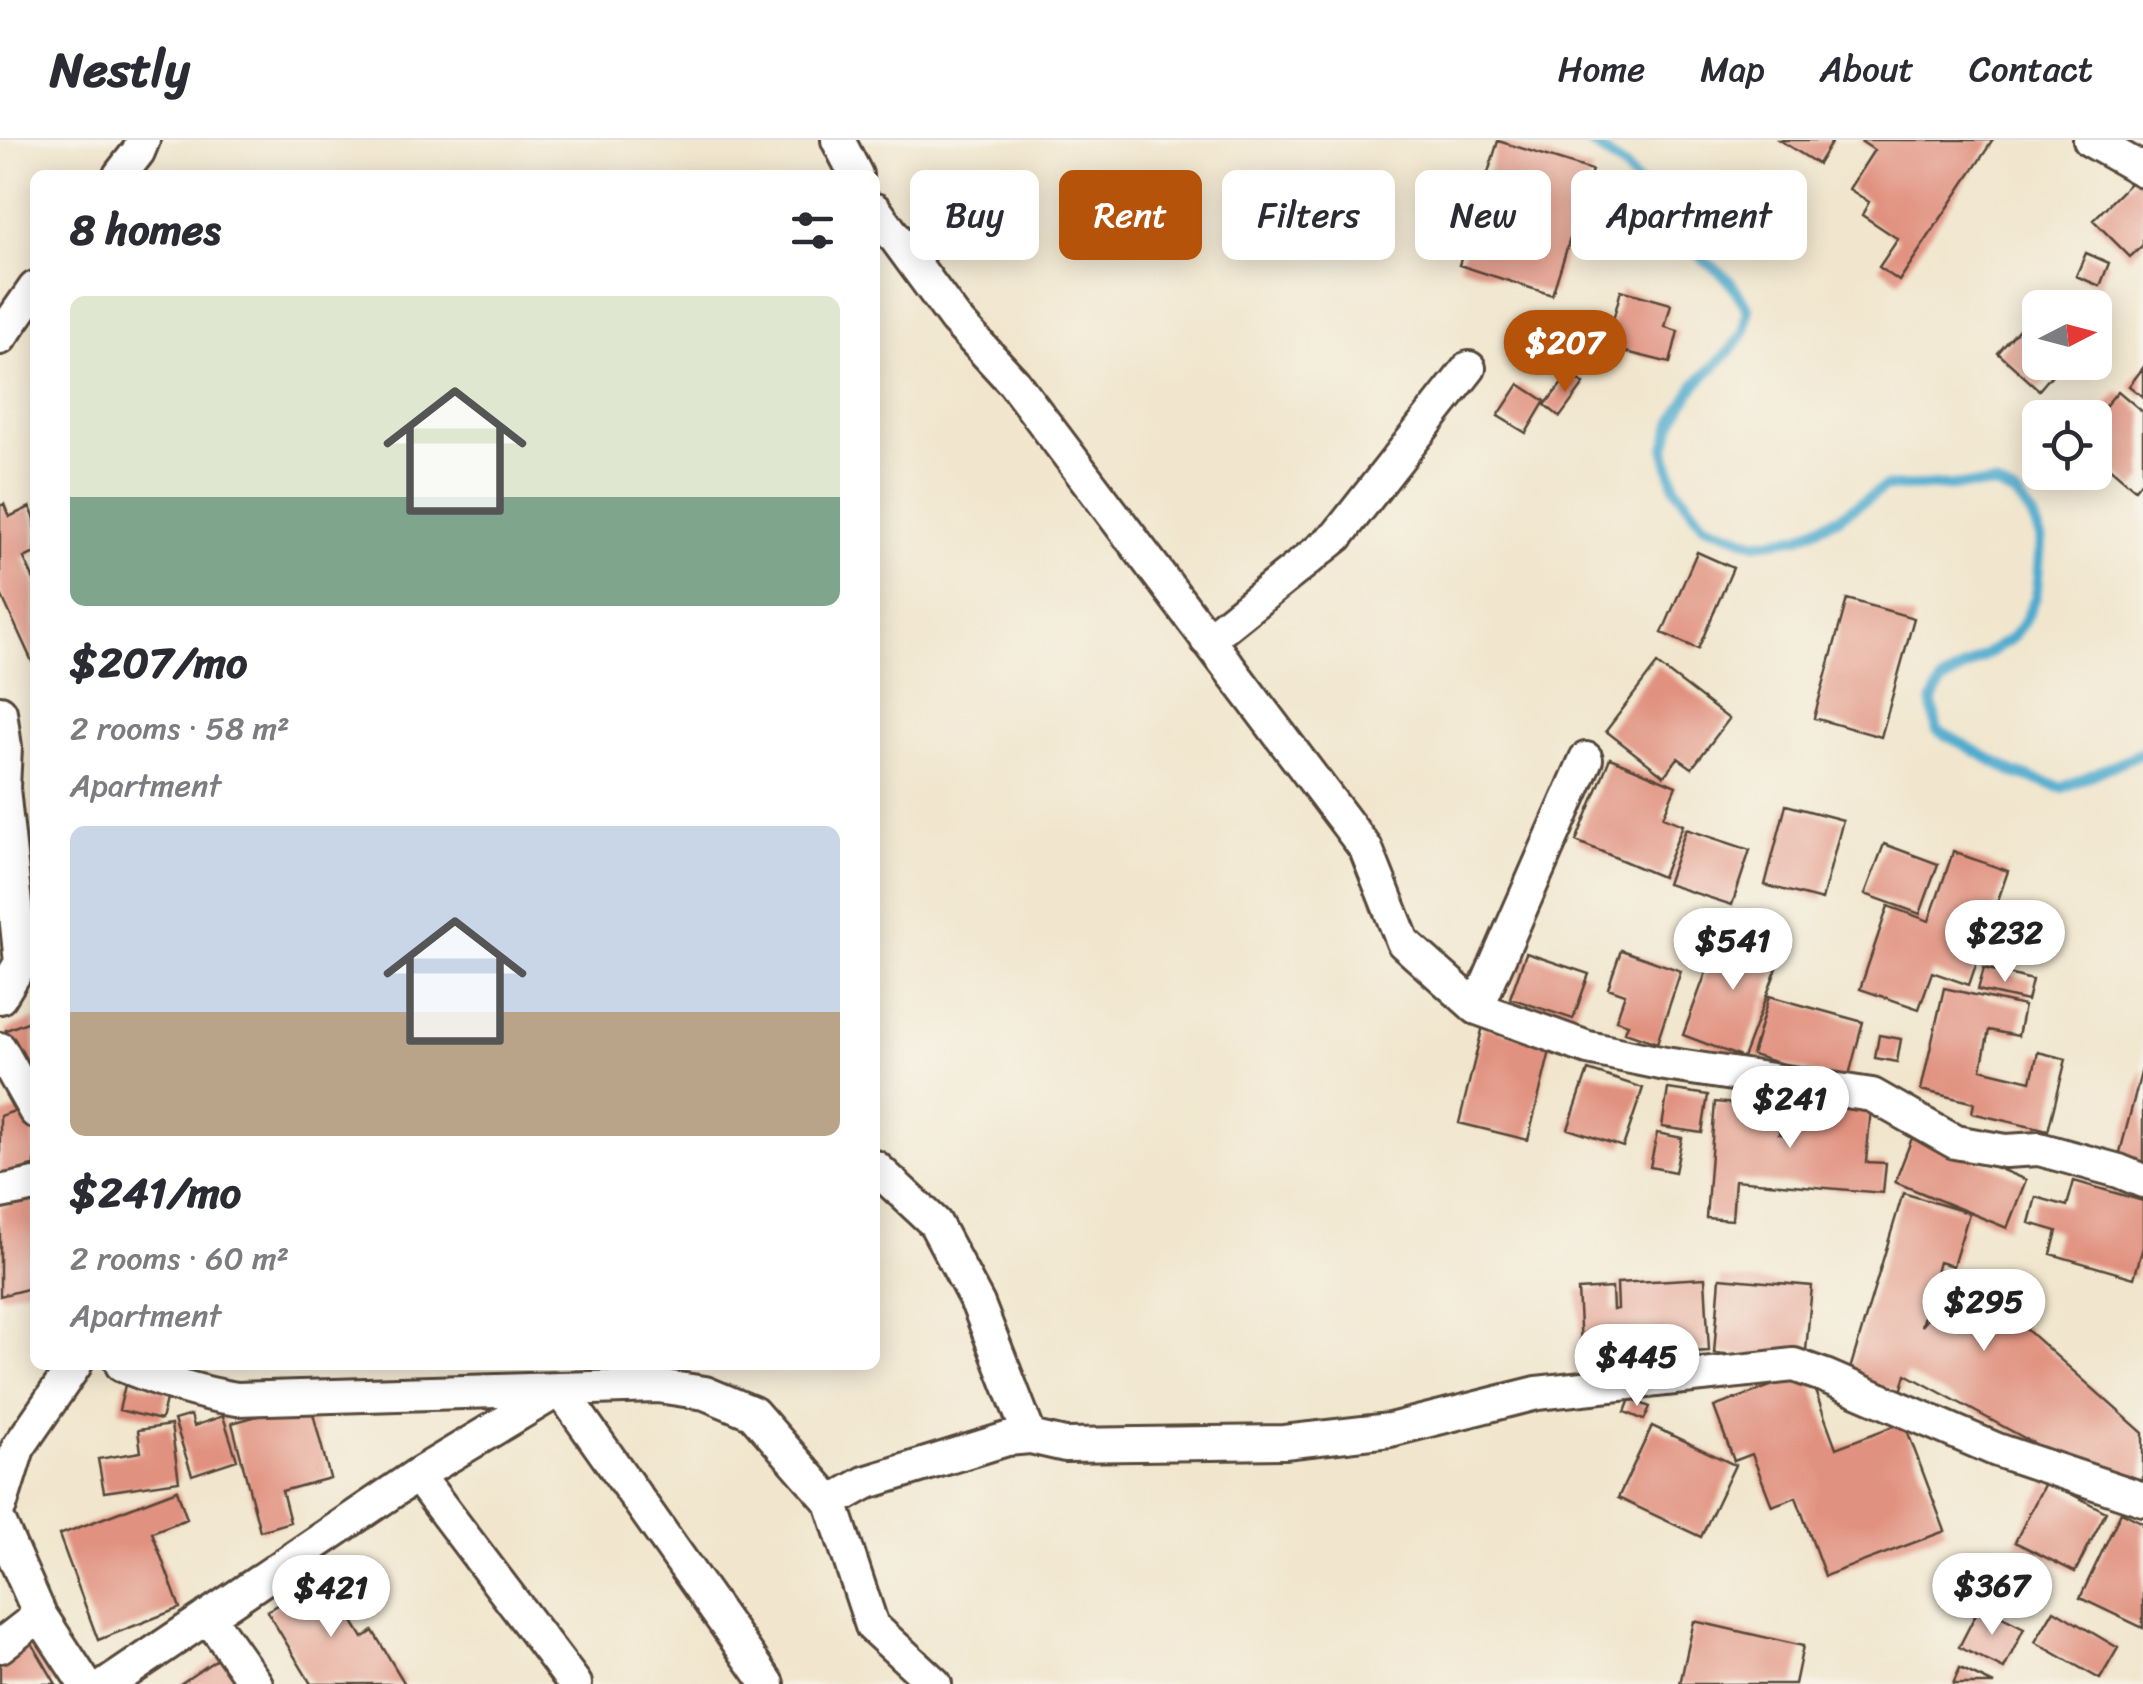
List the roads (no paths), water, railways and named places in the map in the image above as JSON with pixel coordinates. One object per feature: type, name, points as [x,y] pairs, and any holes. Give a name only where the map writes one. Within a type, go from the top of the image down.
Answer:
[{"type":"street","points":[[124,170],[143,140]]},
{"type":"street","points":[[838,140],[853,170]]},
{"type":"street","points":[[2090,140],[2143,170]]},
{"type":"street","points":[[880,217],[956,319],[1014,383],[1366,849],[1403,942],[1476,1008],[1588,1048],[1665,1064],[1872,1094],[1955,1142],[2005,1151],[2040,1148],[2143,1180]]},
{"type":"street","points":[[0,338],[30,295]]},
{"type":"street","points":[[1207,640],[1337,536],[1469,368]]},
{"type":"street","points":[[0,712],[5,747],[3,788],[20,963],[0,997]]},
{"type":"street","points":[[1476,1008],[1586,759]]},
{"type":"street","points":[[0,1049],[30,1102]]},
{"type":"street","points":[[880,1172],[935,1223],[978,1304],[1030,1437]]},
{"type":"street","points":[[0,1192],[30,1186]]},
{"type":"street","points":[[831,1502],[865,1482],[1008,1439],[1030,1437],[1065,1446],[1284,1442],[1390,1430],[1537,1393],[1794,1365],[1997,1450],[2143,1499]]},
{"type":"street","points":[[0,1506],[18,1448],[72,1370]]},
{"type":"street","points":[[134,1370],[192,1390],[237,1399],[658,1386],[705,1392],[752,1413],[831,1502],[872,1626],[936,1684]]},
{"type":"street","points":[[108,1684],[417,1475],[560,1389]]},
{"type":"street","points":[[560,1389],[768,1684]]},
{"type":"street","points":[[417,1475],[574,1684]]},
{"type":"street","points":[[0,1524],[40,1614],[85,1684]]},
{"type":"street","points":[[0,1646],[40,1614]]},
{"type":"street","points":[[208,1616],[256,1684]]},
{"type":"waterway","points":[[1587,140],[1626,169],[1665,219],[1728,279],[1748,309],[1745,331],[1695,385],[1673,422],[1665,449],[1675,487],[1704,524],[1756,543],[1799,537],[1885,487],[1994,485],[2016,495],[2031,514],[2041,538],[2036,596],[2012,638],[1942,682],[1932,701],[1937,730],[2015,773],[2062,788],[2143,752]]}]
